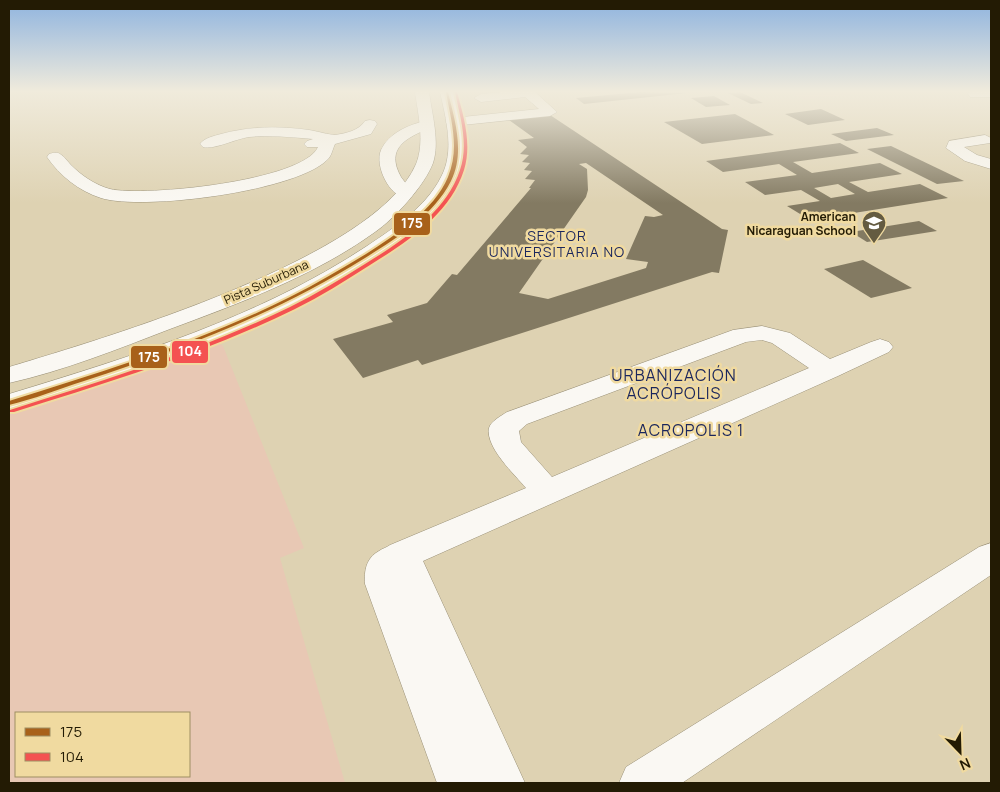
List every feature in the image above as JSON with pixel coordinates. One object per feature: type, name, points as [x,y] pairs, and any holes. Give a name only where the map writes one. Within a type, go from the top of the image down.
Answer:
[{"type":"main road","points":[[55,157],[63,167],[84,185],[109,195],[134,198],[172,196],[226,189],[282,167],[316,160],[332,148],[367,129]]},
{"type":"main road","points":[[370,152],[390,148],[407,132],[415,129]]},
{"type":"main road","name":"Pista Suburbana","points":[[9,375],[104,346],[243,294],[286,275],[334,250],[370,227],[416,180],[425,162],[428,143],[426,129]]},
{"type":"main road","name":"Pista Suburbana","points":[[9,403],[170,349],[250,319],[323,284],[362,261],[418,218],[439,195],[450,176],[456,160],[457,143],[454,129]]},
{"type":"main road","points":[[958,129],[988,141]]},
{"type":"main road","points":[[208,144],[224,136],[258,132],[322,136],[332,148]]},
{"type":"main road","points":[[988,141],[954,144],[954,148],[971,158],[991,164]]},
{"type":"main road","points":[[294,150],[390,148]]},
{"type":"main road","points":[[390,148],[389,170],[397,187],[405,193]]},
{"type":"main road","points":[[547,492],[506,444],[504,428],[517,418],[742,335],[762,333],[781,338],[829,370]]},
{"type":"main road","points":[[460,783],[383,584],[382,570],[390,561],[402,554],[880,347]]},
{"type":"main road","points":[[402,554],[502,783]]},
{"type":"main road","points":[[642,783],[991,557]]},
{"type":"shaded area","points":[[209,335],[223,346],[304,548],[280,558],[345,783],[9,783],[9,403]]},
{"type":"building","points":[[521,129],[571,129],[722,229],[728,230],[719,273],[712,272],[422,365],[418,360],[363,378],[333,339],[393,322],[387,315],[427,303],[452,274],[457,275],[531,188],[529,188],[535,180],[525,179],[532,171],[524,170],[530,163],[522,162],[529,155],[520,154],[527,147],[518,140],[534,138]],"holes":[[[586,163],[663,215],[645,216],[626,259],[648,262],[646,268],[548,299],[519,293],[586,197],[588,190],[587,169],[579,164]]]},
{"type":"building","points":[[676,129],[763,129],[774,135],[702,144]]},
{"type":"building","points":[[879,129],[894,135],[846,141],[831,134]]},
{"type":"building","points":[[840,143],[859,153],[793,162],[812,173],[880,163],[902,174],[849,182],[868,192],[920,184],[948,198],[810,220],[787,206],[820,201],[801,190],[765,195],[745,182],[797,175],[779,164],[723,172],[706,161]],"holes":[[[838,184],[855,194],[831,198],[814,188]]]},
{"type":"building","points":[[891,146],[964,181],[937,184],[867,149]]},
{"type":"building","points":[[919,221],[937,231],[867,242],[851,232]]},
{"type":"building","points":[[863,260],[912,288],[871,298],[824,269]]},
{"type":"transit line","name":"175","points":[[9,403],[199,339],[291,299],[335,275],[389,240],[412,223],[433,203],[442,192],[454,167],[457,148],[455,129]]},
{"type":"transit line","name":"104","points":[[12,411],[202,348],[293,308],[337,284],[405,240],[428,220],[449,197],[462,170],[465,151],[464,129]]},
{"type":"place","name":"American Nicaraguan School","points":[[874,244]]},
{"type":"district","name":"SECTOR UNIVERSITARIA NO","points":[[557,244]]},
{"type":"district","name":"URBANIZACIÓN ACRÓPOLIS","points":[[674,384]]},
{"type":"district","name":"ACROPOLIS 1","points":[[691,430]]}]
